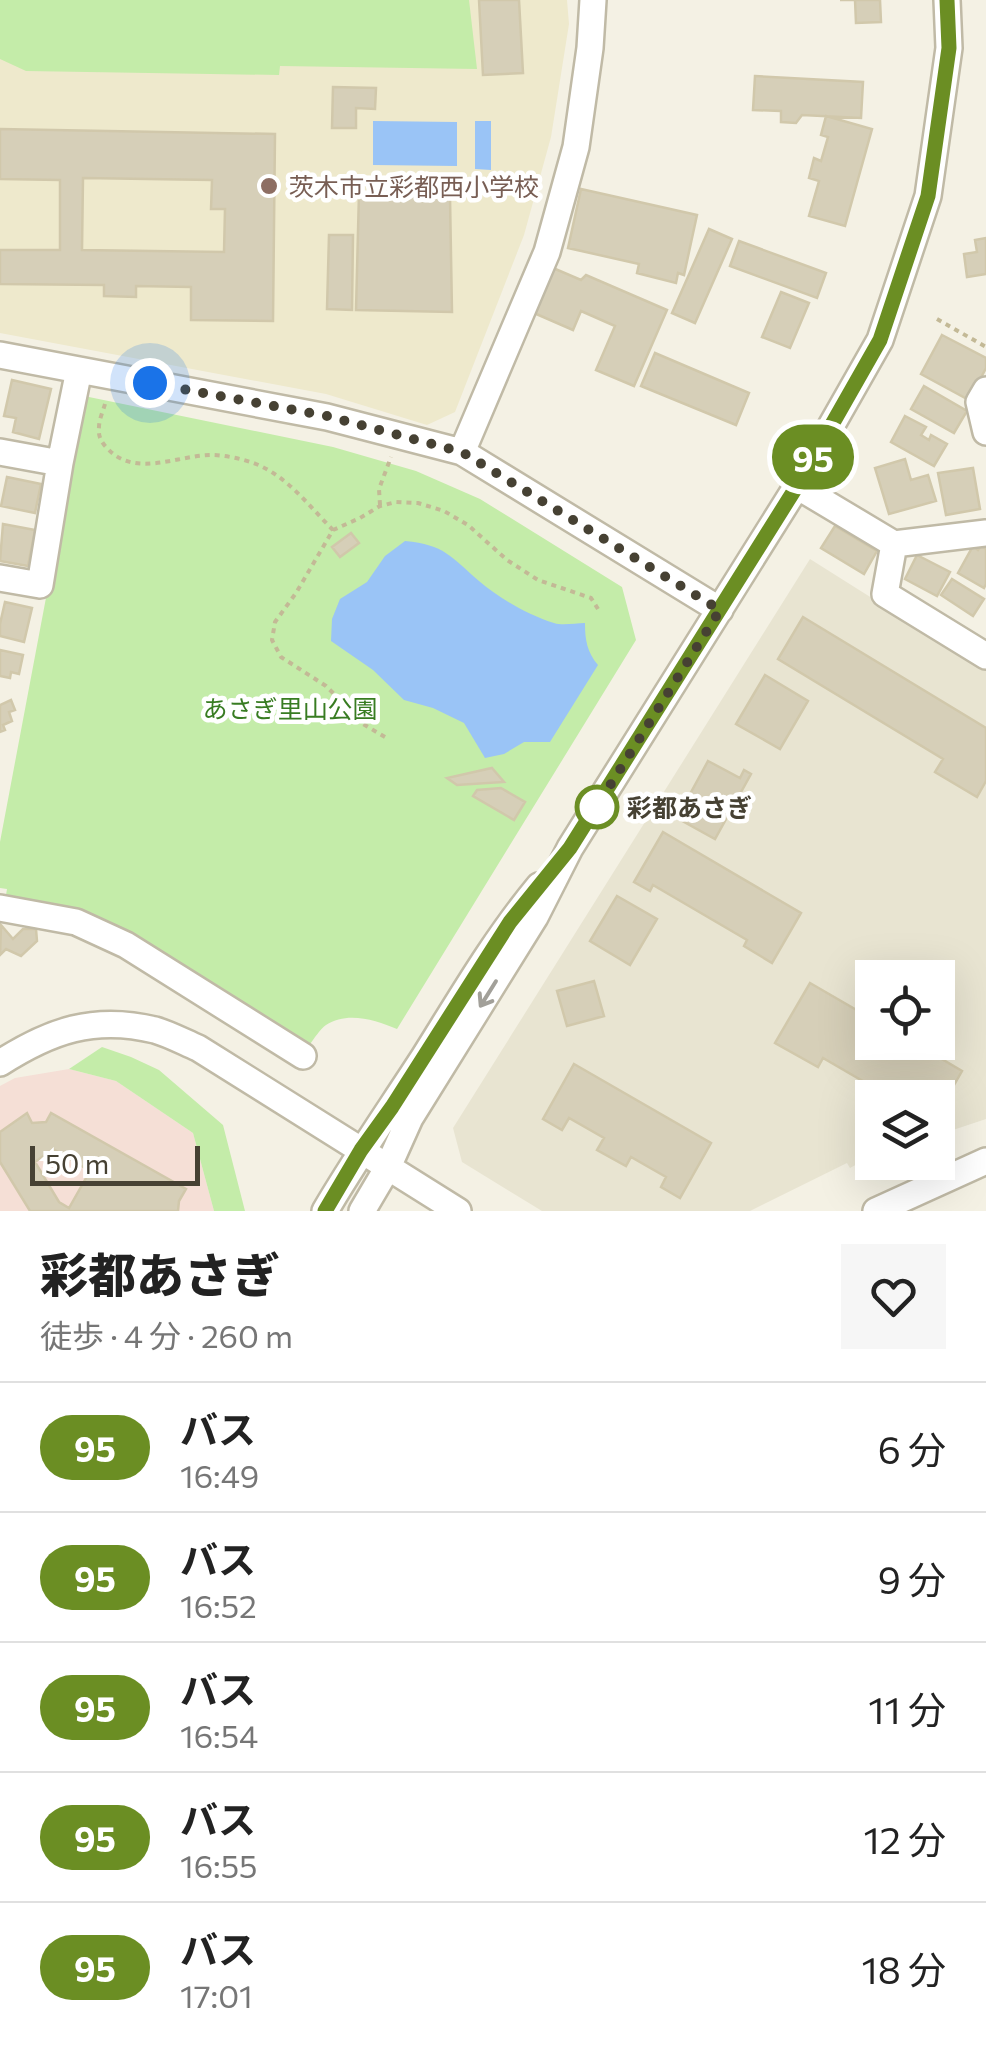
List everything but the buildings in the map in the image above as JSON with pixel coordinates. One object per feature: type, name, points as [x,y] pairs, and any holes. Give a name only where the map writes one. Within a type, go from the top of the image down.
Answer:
[{"type":"street","points":[[462,452],[547,252],[576,147],[593,0]]},
{"type":"street","points":[[362,1211],[410,1118],[536,917],[570,848],[797,486],[880,340],[928,196],[949,48],[947,0]]},
{"type":"street","points":[[0,355],[327,416],[462,452],[720,610]]},
{"type":"street","points":[[0,578],[40,585],[79,370]]},
{"type":"street","points":[[986,390],[979,402],[986,432]]},
{"type":"street","points":[[0,452],[60,463]]},
{"type":"street","points":[[797,486],[894,544],[986,532]]},
{"type":"street","points":[[894,544],[885,594],[986,656]]},
{"type":"street","points":[[325,1211],[510,922],[570,848]]},
{"type":"street","points":[[0,908],[76,922],[126,944],[303,1056]]},
{"type":"street","points":[[0,1063],[60,1031],[113,1023],[157,1030],[198,1048],[458,1211]]},
{"type":"street","points":[[876,1211],[930,1199],[986,1161]]},
{"type":"path","points":[[937,319],[986,348]]},
{"type":"path","points":[[105,404],[99,427],[101,441],[126,463],[213,455],[258,465],[298,492],[332,530]]},
{"type":"path","points":[[380,506],[379,489],[391,457]]},
{"type":"path","points":[[385,737],[346,714],[340,700],[326,686],[281,657],[272,640],[276,622],[332,530],[380,506],[418,503],[444,511],[468,525],[507,560],[538,580],[591,598],[598,609]]},
{"type":"shaded area","name":"茨木市立彩都西小学校","points":[[0,0],[567,0],[569,24],[551,137],[524,235],[455,412],[427,425],[326,394],[0,333]]},
{"type":"shaded area","points":[[810,559],[986,670],[986,1119],[955,1129],[955,1080],[855,1080],[855,1165],[850,1168],[847,1163],[750,1211],[542,1211],[462,1162],[453,1128]]},
{"type":"shaded area","points":[[69,1069],[116,1081],[193,1133],[214,1211],[0,1211],[0,1086],[15,1078]]},
{"type":"green space","points":[[0,0],[469,0],[477,69],[280,66],[279,75],[26,71],[0,59]]},
{"type":"green space","name":"あさぎ里山公園","points":[[84,396],[333,447],[416,471],[480,499],[622,587],[636,640],[397,1029],[371,1020],[343,1018],[326,1025],[310,1044],[91,913],[6,895],[7,889],[0,888],[0,842]]},
{"type":"green space","points":[[102,1047],[159,1070],[223,1125],[245,1211],[214,1211],[193,1133],[116,1081],[69,1069]]},
{"type":"water","points":[[373,121],[457,122],[457,166],[373,165]]},
{"type":"water","points":[[475,121],[491,121],[491,170],[475,169]]},
{"type":"water","points":[[405,541],[446,553],[496,594],[534,615],[558,624],[585,623],[587,646],[598,665],[550,742],[524,742],[504,754],[485,758],[464,723],[404,700],[373,670],[331,641],[332,619],[340,599],[367,582],[385,556]]},
{"type":"bus line","name":"95","points":[[325,1211],[510,922],[570,848],[797,486],[880,340],[928,196],[949,48],[947,0]]},
{"type":"place","name":"茨木市立彩都西小学校","points":[[269,186]]},
{"type":"place","name":"彩都あさぎ","points":[[597,807]]},
{"type":"route","points":[[150,383],[327,416],[462,452],[720,610],[589,819],[597,807]]}]
